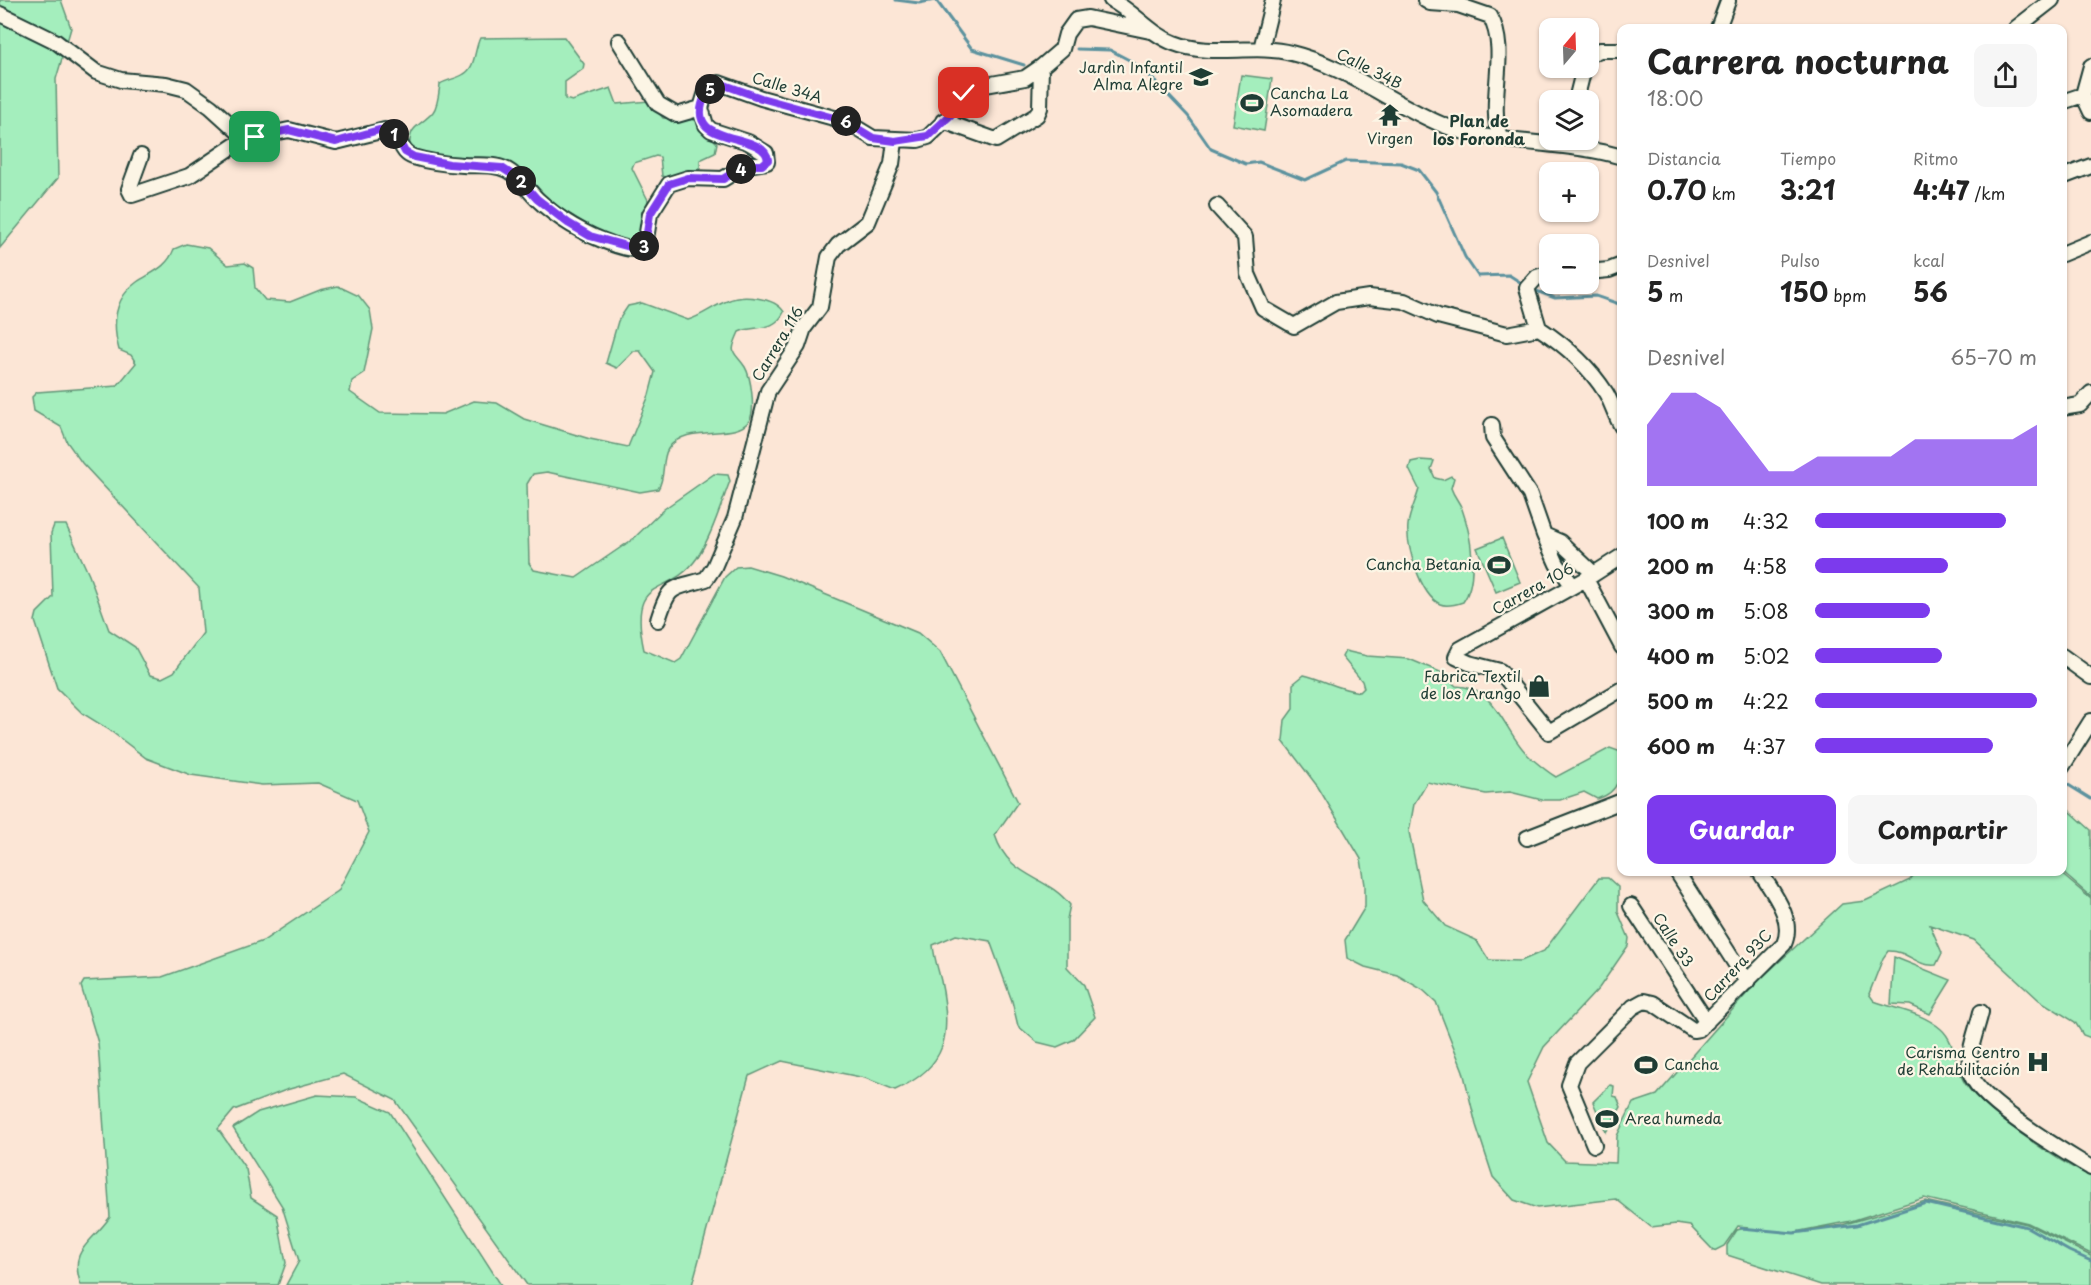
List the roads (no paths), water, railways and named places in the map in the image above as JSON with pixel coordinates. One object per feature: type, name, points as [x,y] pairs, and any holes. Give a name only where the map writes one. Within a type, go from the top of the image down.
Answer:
[{"type":"street","name":"Calle 34B","points":[[1111,0],[1150,31],[1175,44],[1203,50],[1261,49],[1292,52],[1328,66],[1444,125],[1500,138],[1539,141]]},
{"type":"street","points":[[1261,49],[1273,0]]},
{"type":"street","points":[[1425,0],[1430,3],[1458,5],[1490,16],[1498,30],[1494,107],[1495,123],[1500,138]]},
{"type":"street","points":[[2021,24],[2052,0]]},
{"type":"street","points":[[1719,24],[1728,1]]},
{"type":"street","points":[[0,14],[55,41],[96,72],[121,80],[166,84],[186,89],[211,107],[238,134],[247,137]]},
{"type":"street","name":"Calle 34A","points":[[701,108],[706,92],[719,83],[761,98],[845,121],[873,138],[895,141],[928,136],[957,109],[969,88],[1025,78],[1041,67],[1062,49],[1066,34],[1076,20],[1089,18],[1150,31]]},
{"type":"street","points":[[141,156],[129,189],[132,195],[189,176],[247,137],[289,130],[336,142],[379,130],[390,130],[396,135],[405,152],[414,157],[449,164],[502,168],[519,179],[537,199],[568,223],[590,236],[637,249],[645,245],[650,214],[669,184],[688,178],[723,179],[746,165],[762,165],[768,160],[766,153],[755,146],[711,130],[706,125],[701,108],[677,115],[658,104],[619,41]]},
{"type":"street","points":[[1599,50],[1617,50]]},
{"type":"street","points":[[2091,66],[2083,95],[2091,112]]},
{"type":"street","points":[[943,121],[996,140],[1037,115],[1040,108],[1041,67]]},
{"type":"street","points":[[2067,100],[2083,95]]},
{"type":"street","name":"Carrera 116","points":[[658,620],[666,596],[678,585],[706,579],[714,567],[735,518],[744,486],[744,472],[768,391],[798,346],[804,328],[820,307],[829,257],[838,245],[868,222],[892,164],[895,141]]},
{"type":"street","name":"Calle 34B","points":[[1594,150],[1617,156]]},
{"type":"street","points":[[2067,175],[2091,166]]},
{"type":"street","points":[[1217,206],[1245,237],[1248,274],[1263,308],[1294,326],[1336,302],[1369,297],[1404,301],[1438,316],[1507,334],[1539,328]]},
{"type":"street","points":[[2067,252],[2091,242]]},
{"type":"street","points":[[1599,271],[1617,267]]},
{"type":"street","points":[[1539,276],[1527,288],[1539,328],[1563,344],[1588,370],[1606,393],[1617,416]]},
{"type":"street","points":[[2067,407],[2080,405],[2091,393]]},
{"type":"street","points":[[1492,425],[1493,438],[1530,495],[1557,564],[1572,585]]},
{"type":"street","points":[[1544,535],[1560,542],[1590,577],[1617,636]]},
{"type":"street","name":"Carrera 106","points":[[1617,559],[1456,653],[1458,660],[1500,671],[1549,732],[1617,692]]},
{"type":"street","points":[[2067,660],[2091,677]]},
{"type":"street","points":[[2067,759],[2091,721]]},
{"type":"street","points":[[1527,838],[1617,803]]},
{"type":"street","points":[[1680,876],[1747,982]]},
{"type":"street","name":"Carrera 93C","points":[[1593,1145],[1569,1085],[1577,1063],[1633,1007],[1644,1001],[1653,1003],[1693,1030],[1707,1022],[1747,982],[1784,944],[1790,932],[1785,915],[1762,876]]},
{"type":"street","name":"Calle 33","points":[[1631,906],[1707,1022]]},
{"type":"street","points":[[1981,1012],[1969,1061],[1970,1074],[1979,1089],[2007,1112],[2091,1167]]},
{"type":"waterway","points":[[896,0],[919,3],[935,0]]},
{"type":"waterway","points":[[936,0],[972,49],[1024,65]]},
{"type":"waterway","points":[[1077,49],[1110,50],[1131,61],[1148,74],[1188,116],[1211,149],[1246,164],[1259,162],[1305,180],[1346,161],[1401,163],[1419,170],[1436,192],[1465,257],[1478,276],[1509,275],[1523,284]]},
{"type":"waterway","points":[[1531,289],[1555,298],[1596,296],[1617,303]]},
{"type":"waterway","points":[[2067,784],[2091,799]]},
{"type":"waterway","points":[[1741,1228],[1794,1233],[1857,1225],[1926,1203],[2027,1227],[2091,1261]]},
{"type":"place","name":"Jardìn Infantil Alma Alegre","points":[[1201,77]]},
{"type":"place","name":"Cancha La Asomadera","points":[[1252,103]]},
{"type":"place","name":"Virgen","points":[[1390,115]]},
{"type":"place","name":"Cancha Betania","points":[[1499,565]]},
{"type":"place","name":"Fabrica Textil de los Arango","points":[[1539,686]]},
{"type":"place","name":"Carisma Centro de Rehabilitación","points":[[2038,1062]]},
{"type":"place","name":"Cancha","points":[[1646,1065]]},
{"type":"place","name":"Area humeda","points":[[1607,1119]]},
{"type":"district","name":"Plan de los Foronda","points":[[1479,130]]}]
